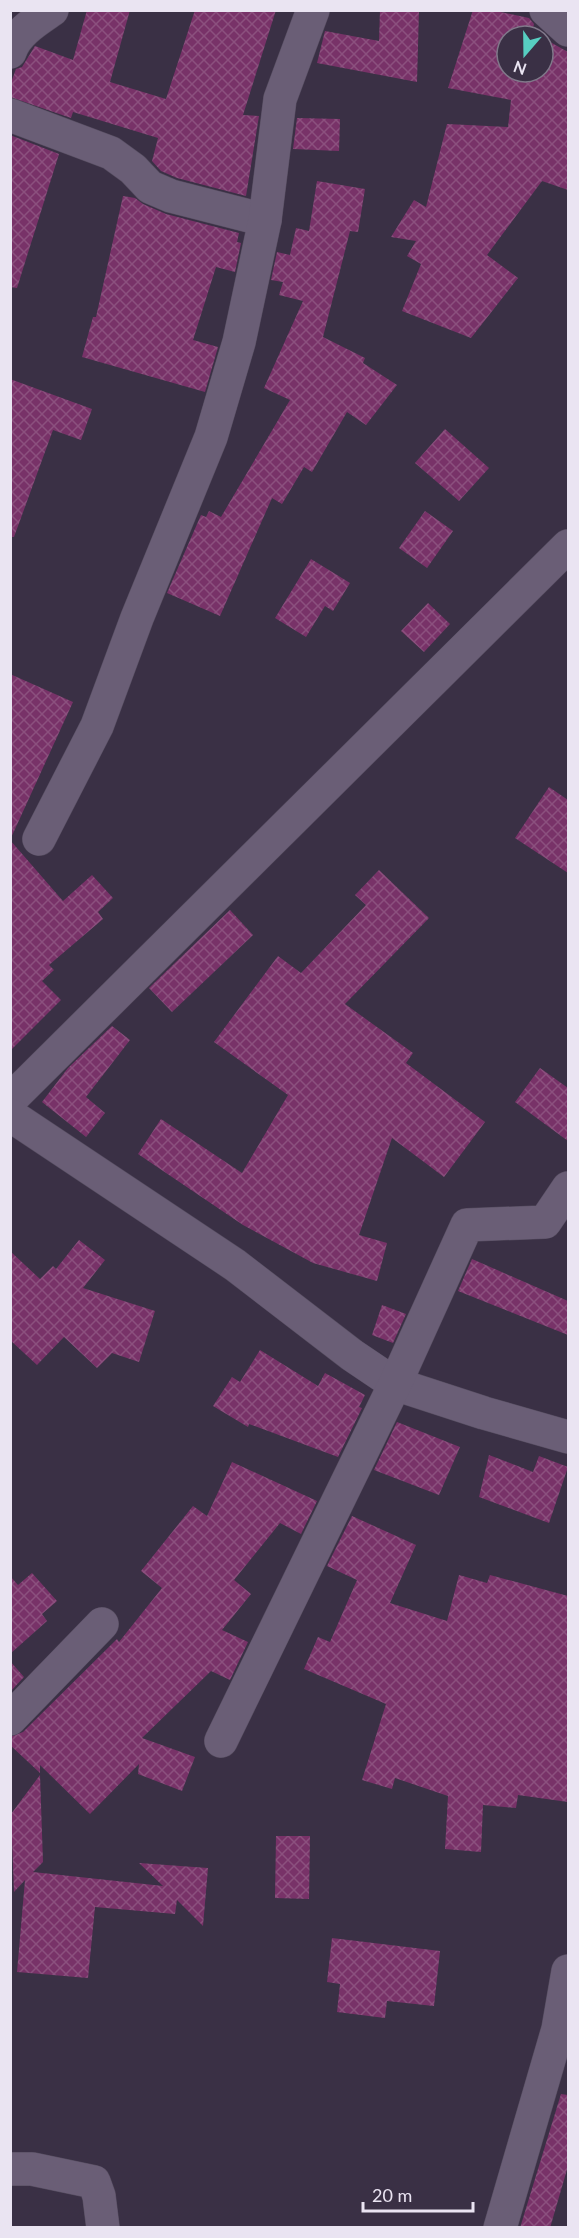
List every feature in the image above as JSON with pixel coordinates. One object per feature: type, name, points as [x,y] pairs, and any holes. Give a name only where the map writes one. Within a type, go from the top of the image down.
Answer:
[{"type":"street","points":[[10,52],[13,43],[52,10]]},
{"type":"street","points":[[39,839],[98,726],[137,618],[211,437],[239,342],[265,220],[280,99],[313,10]]},
{"type":"street","points":[[546,10],[568,30]]},
{"type":"street","points":[[10,115],[111,153],[133,169],[150,187],[171,196],[265,220]]},
{"type":"street","points":[[10,1100],[568,546]]},
{"type":"street","points":[[10,1115],[235,1265],[352,1355],[395,1384],[568,1437]]},
{"type":"street","points":[[221,1741],[395,1384],[467,1225],[545,1222],[568,1188]]},
{"type":"street","points":[[10,1719],[102,1624]]},
{"type":"street","points":[[500,2228],[558,2029],[568,1971]]},
{"type":"street","points":[[10,2169],[32,2169],[94,2182],[99,2196],[103,2228]]},
{"type":"building","points":[[87,10],[130,10],[110,82],[166,99],[195,10],[276,10],[243,115],[259,116],[246,196],[177,178],[161,171],[152,161],[158,138],[73,112],[71,118],[10,97],[10,85],[16,69],[22,67],[35,46],[73,60]]},
{"type":"building","points":[[380,10],[419,10],[417,82],[317,63],[325,31],[379,41]]},
{"type":"building","points":[[473,10],[491,10],[529,18],[534,24],[495,24],[495,84],[555,84],[555,45],[568,52],[568,190],[542,181],[487,255],[518,278],[471,338],[402,311],[421,264],[407,256],[416,241],[391,237],[414,200],[426,207],[447,124],[508,127],[511,100],[448,88]]},
{"type":"building","points":[[297,118],[340,119],[339,151],[293,149]]},
{"type":"building","points":[[10,135],[59,154],[17,288],[10,287]]},
{"type":"building","points":[[317,181],[365,189],[358,232],[350,231],[323,337],[365,358],[363,363],[397,385],[366,425],[347,412],[312,472],[304,467],[282,504],[272,498],[220,616],[167,593],[201,515],[206,517],[209,511],[221,517],[290,400],[264,388],[303,301],[279,295],[283,282],[271,280],[277,252],[290,255],[296,228],[309,231]]},
{"type":"building","points":[[123,196],[135,198],[166,214],[239,233],[237,242],[241,243],[235,272],[216,267],[193,340],[218,347],[205,392],[82,357],[93,317],[96,317]]},
{"type":"building","points":[[10,379],[92,409],[81,440],[53,430],[14,537],[10,537]]},
{"type":"building","points":[[445,429],[489,468],[459,501],[415,463]]},
{"type":"building","points":[[425,511],[453,531],[427,568],[399,548]]},
{"type":"building","points":[[311,559],[350,583],[333,611],[325,606],[306,637],[275,618]]},
{"type":"building","points":[[428,603],[450,624],[424,652],[401,631]]},
{"type":"building","points":[[10,674],[73,702],[10,840]]},
{"type":"building","points":[[549,787],[568,800],[568,873],[515,838]]},
{"type":"building","points":[[10,840],[63,901],[92,875],[113,898],[98,912],[103,919],[49,965],[54,970],[42,981],[61,1000],[10,1051]]},
{"type":"building","points":[[379,870],[429,918],[345,1004],[413,1053],[406,1063],[485,1122],[444,1177],[392,1138],[359,1235],[387,1243],[377,1281],[313,1263],[243,1225],[138,1154],[161,1119],[242,1173],[288,1095],[214,1042],[278,956],[301,973],[366,905],[355,895]]},
{"type":"building","points":[[230,910],[253,935],[172,1012],[149,988]]},
{"type":"building","points":[[112,1026],[130,1040],[86,1097],[105,1113],[86,1137],[42,1102],[68,1068]]},
{"type":"building","points":[[540,1068],[568,1088],[568,1141],[515,1102]]},
{"type":"building","points":[[79,1240],[105,1260],[83,1288],[155,1311],[139,1362],[112,1353],[97,1368],[64,1337],[37,1365],[10,1340],[10,1251],[40,1279],[53,1266],[56,1269]]},
{"type":"building","points":[[472,1259],[568,1301],[568,1335],[458,1291]]},
{"type":"building","points":[[382,1305],[406,1314],[393,1343],[372,1335]]},
{"type":"building","points":[[260,1350],[318,1386],[325,1373],[365,1395],[359,1407],[362,1408],[338,1457],[249,1424],[248,1427],[213,1406],[232,1377],[240,1382]]},
{"type":"building","points":[[397,1422],[460,1447],[439,1495],[374,1470]]},
{"type":"building","points":[[489,1455],[533,1472],[539,1456],[568,1467],[549,1523],[479,1497]]},
{"type":"building","points":[[232,1462],[317,1501],[301,1534],[280,1523],[234,1580],[251,1594],[222,1630],[248,1642],[230,1680],[211,1671],[142,1738],[195,1757],[182,1791],[138,1774],[139,1764],[90,1814],[40,1765],[40,1773],[10,1745],[10,1737],[23,1732],[117,1639],[119,1642],[162,1588],[141,1571],[193,1506],[207,1516]]},
{"type":"building","points":[[352,1516],[416,1545],[390,1603],[447,1621],[459,1575],[487,1583],[490,1575],[568,1596],[568,1802],[518,1795],[516,1808],[483,1805],[481,1852],[445,1849],[448,1796],[395,1778],[392,1789],[362,1780],[386,1704],[304,1669],[318,1637],[330,1642],[357,1580],[327,1566]]},
{"type":"building","points":[[32,1573],[57,1601],[42,1614],[47,1621],[10,1654],[10,1576],[18,1585]]},
{"type":"building","points":[[10,1661],[24,1677],[10,1692]]},
{"type":"building","points":[[40,1775],[43,1862],[33,1872],[163,1886],[139,1863],[208,1868],[203,1926],[177,1900],[175,1914],[95,1907],[88,1978],[17,1972],[25,1880],[14,1892],[11,1814]]},
{"type":"building","points":[[276,1836],[310,1836],[309,1899],[275,1898]]},
{"type":"building","points":[[332,1938],[440,1951],[434,2006],[387,2001],[385,2018],[337,2012],[340,1984],[327,1982]]},
{"type":"building","points":[[561,2094],[568,2095],[568,2166],[550,2228],[520,2228]]}]
